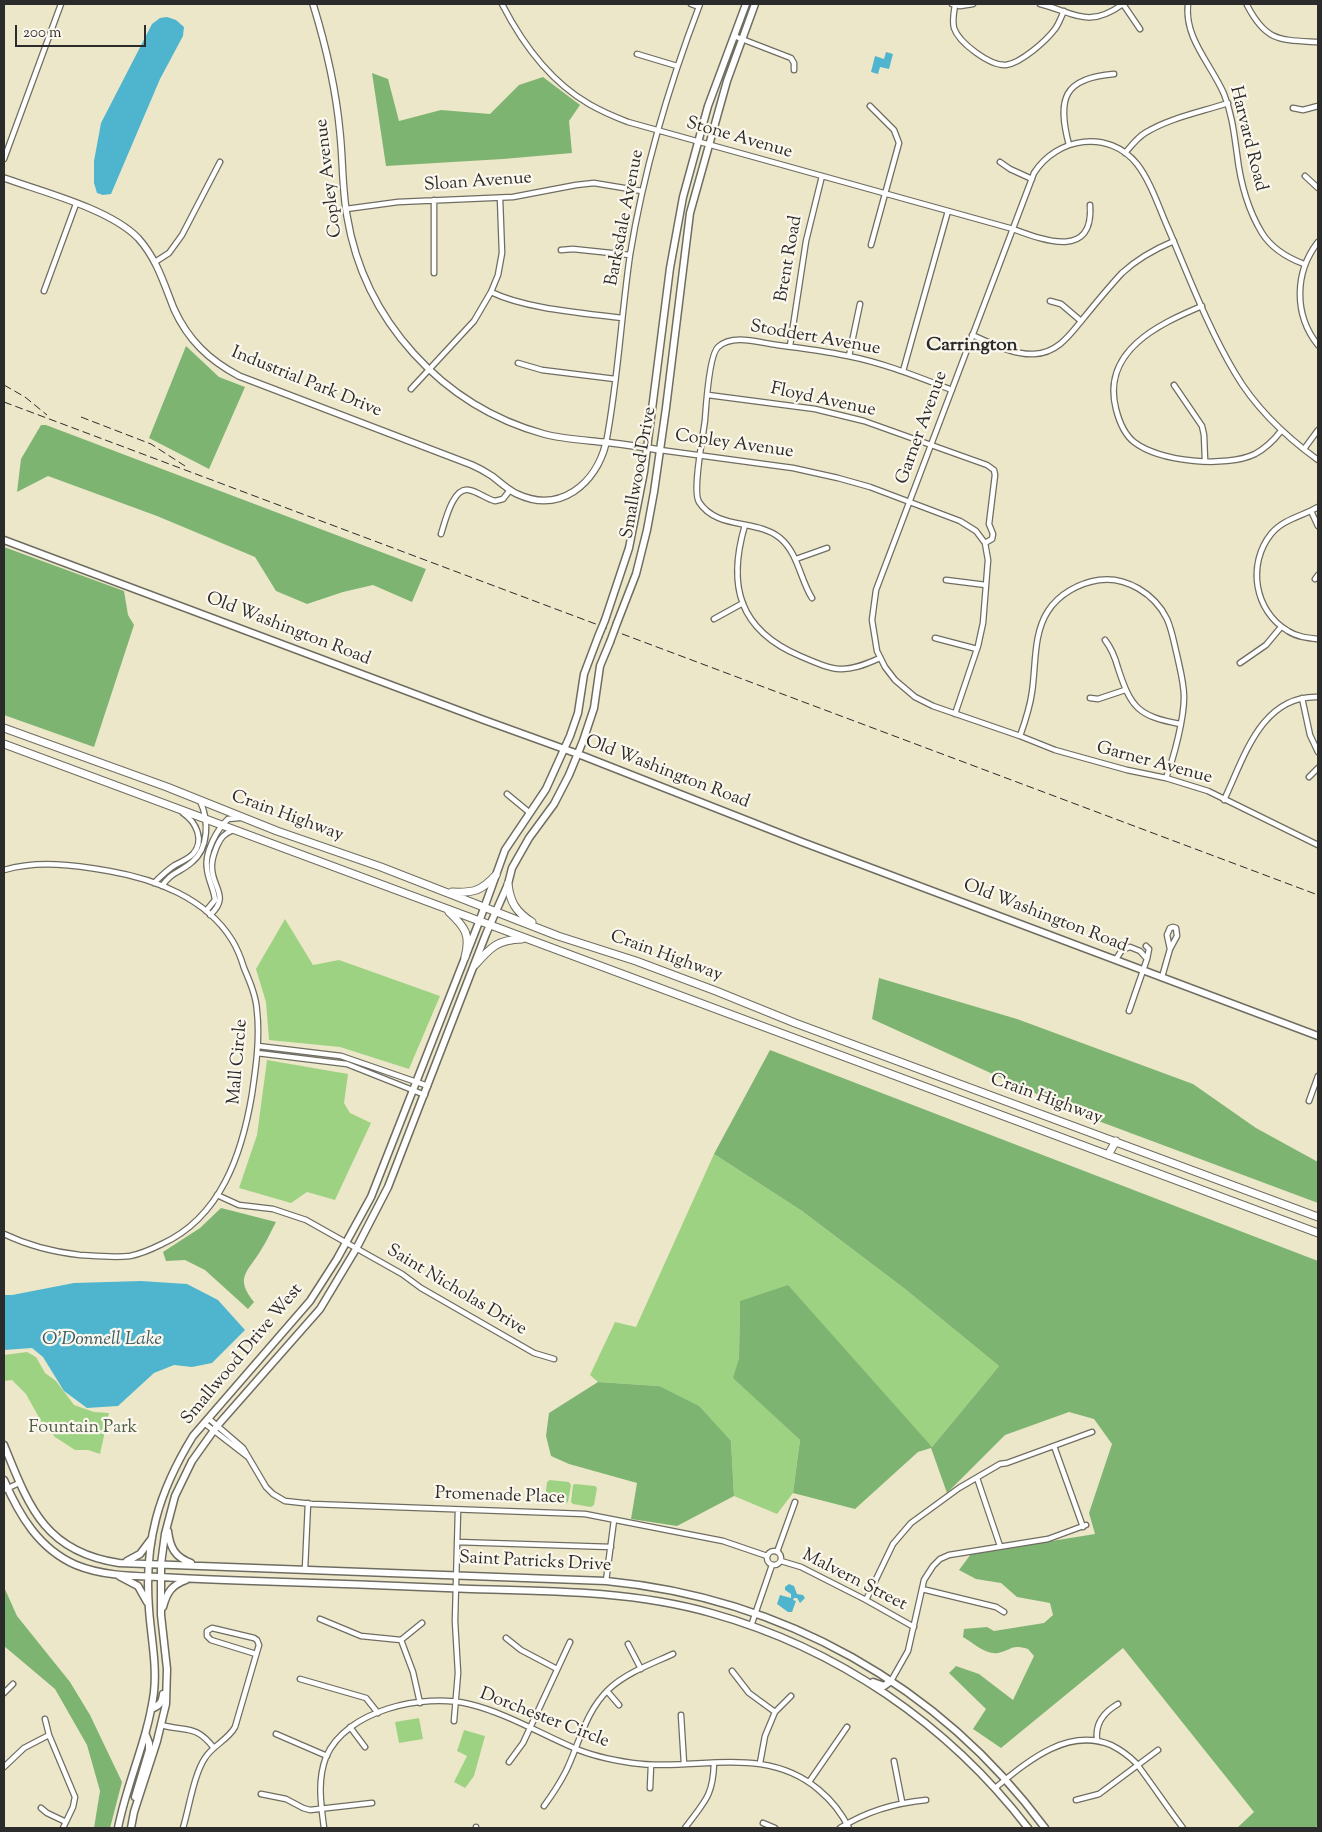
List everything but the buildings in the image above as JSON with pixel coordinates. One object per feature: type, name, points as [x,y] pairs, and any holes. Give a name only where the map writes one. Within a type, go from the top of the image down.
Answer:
[{"type":"highway","name":"Crain Highway","points":[[4,728],[547,931],[636,961],[1318,1217]]},
{"type":"highway","name":"Crain Highway","points":[[4,744],[1318,1233]]},
{"type":"highway","points":[[445,892],[477,890],[484,887],[496,875]]},
{"type":"highway","points":[[508,884],[514,908],[524,917],[547,931]]},
{"type":"highway","points":[[446,910],[459,921],[466,934],[468,943],[465,957]]},
{"type":"highway","points":[[475,965],[497,943],[508,940],[527,939]]},
{"type":"highway","points":[[925,1087],[931,1073]]},
{"type":"highway","points":[[1108,1155],[1116,1141]]},
{"type":"main road","name":"Smallwood Drive","points":[[479,922],[505,850],[546,789],[564,749],[578,713],[586,667],[605,620],[629,548],[648,448],[670,268],[683,197],[708,106],[746,4]]},
{"type":"main road","name":"Smallwood Drive","points":[[490,926],[508,884],[512,868],[523,847],[554,804],[570,775],[594,708],[600,666],[641,555],[660,450],[690,213],[727,81],[755,4]]},
{"type":"main road","name":"Old Washington Road","points":[[4,540],[578,754],[802,842],[1318,1036]]},
{"type":"main road","name":"Smallwood Drive West","points":[[118,1828],[146,1735],[151,1709],[154,1678],[148,1563],[157,1514],[168,1481],[193,1436],[310,1301],[346,1243],[375,1187],[479,922]]},
{"type":"main road","name":"Smallwood Drive West","points":[[130,1828],[166,1704],[166,1660],[161,1615],[161,1564],[167,1524],[176,1496],[188,1469],[215,1428],[320,1309],[356,1249],[394,1176],[490,926]]},
{"type":"main road","name":"Saint Patricks Drive","points":[[4,1445],[19,1483],[34,1512],[54,1535],[82,1553],[107,1561],[119,1563],[194,1564],[606,1581],[674,1590],[755,1613],[823,1642],[892,1681],[947,1723],[1005,1779],[1045,1828]]},
{"type":"main road","name":"Saint Patricks Drive","points":[[4,1480],[6,1489],[27,1524],[39,1539],[50,1549],[76,1565],[97,1571],[148,1577],[576,1592],[631,1597],[691,1608],[752,1626],[814,1652],[856,1674],[890,1696],[953,1746],[995,1788],[1028,1828]]},
{"type":"main road","points":[[167,1524],[169,1542],[174,1552],[181,1559],[194,1564]]},
{"type":"main road","points":[[119,1563],[140,1554],[152,1537]]},
{"type":"main road","points":[[115,1574],[138,1586],[149,1609]]},
{"type":"main road","points":[[161,1615],[166,1596],[172,1588],[177,1583],[190,1578]]},
{"type":"main road","points":[[151,1709],[162,1703],[166,1660]]},
{"type":"main road","points":[[856,1674],[878,1685],[888,1684],[892,1681]]},
{"type":"main road","points":[[130,1828],[134,1802],[149,1750],[146,1735]]},
{"type":"street","points":[[4,159],[61,4]]},
{"type":"street","name":"Copley Avenue","points":[[312,4],[326,48],[335,93],[346,209],[354,248],[371,292],[401,340],[429,370],[450,388],[483,410],[514,424],[557,437],[701,455],[817,473],[868,487],[966,524],[976,531],[984,543]]},
{"type":"street","name":"Stone Avenue","points":[[502,4],[527,44],[563,85],[586,102],[628,122],[1013,229],[1052,242],[1070,241],[1080,236],[1088,226],[1090,205]]},
{"type":"street","points":[[691,4],[699,5]]},
{"type":"street","points":[[973,4],[954,4],[953,22],[957,34],[980,56],[993,63],[1002,65],[1020,60],[1038,45],[1056,28],[1064,11]]},
{"type":"street","points":[[1040,4],[1092,18],[1106,14],[1123,4],[1140,29]]},
{"type":"street","name":"Harvard Road","points":[[1188,4],[1187,15],[1191,32],[1228,103],[1234,127],[1241,178],[1258,226],[1275,248],[1304,264]]},
{"type":"street","name":"Barksdale Avenue","points":[[606,443],[630,255],[642,191],[677,66],[699,5]]},
{"type":"street","points":[[1247,5],[1260,27],[1271,36],[1285,40],[1318,42]]},
{"type":"street","points":[[734,36],[791,58],[794,63],[794,70]]},
{"type":"street","points":[[638,54],[677,66]]},
{"type":"street","points":[[1069,145],[1063,114],[1065,102],[1070,92],[1077,84],[1086,79],[1098,75],[1114,74]]},
{"type":"street","points":[[1125,153],[1141,136],[1150,130],[1174,120],[1228,103]]},
{"type":"street","points":[[870,106],[894,130],[899,143],[871,245]]},
{"type":"street","points":[[1293,108],[1299,110],[1318,106]]},
{"type":"street","name":"Garner Avenue","points":[[1318,460],[1281,431],[1254,401],[1241,382],[1202,306],[1142,170],[1132,158],[1111,145],[1080,141],[1069,145],[1048,156],[1037,169],[1032,179],[876,590],[873,631],[880,658],[894,680],[908,693],[933,706],[1080,758],[1166,778],[1206,790],[1318,845]]},
{"type":"street","points":[[155,262],[169,253],[179,239],[220,162]]},
{"type":"street","points":[[1000,162],[1032,179]]},
{"type":"street","name":"Brent Road","points":[[790,346],[806,240],[822,176]]},
{"type":"street","points":[[1304,176],[1318,188]]},
{"type":"street","name":"Industrial Park Drive","points":[[4,178],[111,218],[129,230],[145,246],[155,262],[183,327],[201,349],[222,367],[238,376],[472,465],[510,490],[525,497],[542,500],[557,498],[574,492],[585,484],[593,474],[606,443]]},
{"type":"street","name":"Sloan Avenue","points":[[346,209],[398,202],[500,198],[594,183],[642,191]]},
{"type":"street","points":[[411,389],[474,321],[491,292],[498,275],[502,253],[500,198]]},
{"type":"street","points":[[434,200],[434,273]]},
{"type":"street","points":[[44,291],[76,204]]},
{"type":"street","points":[[903,371],[948,211]]},
{"type":"street","points":[[972,335],[1018,352],[1035,354],[1049,350],[1061,344],[1130,266],[1147,254],[1174,240]]},
{"type":"street","points":[[1318,242],[1304,264],[1300,284],[1301,308],[1308,329],[1318,346]]},
{"type":"street","points":[[561,250],[573,249],[630,255]]},
{"type":"street","points":[[491,292],[504,298],[531,305],[622,318]]},
{"type":"street","points":[[1050,301],[1061,304],[1081,321]]},
{"type":"street","points":[[849,356],[860,304]]},
{"type":"street","points":[[1202,306],[1154,328],[1135,344],[1120,362],[1116,372],[1114,403],[1122,426],[1134,442],[1149,451],[1161,455],[1227,462],[1253,455],[1267,446],[1281,431]]},
{"type":"street","name":"Stoddert Avenue","points":[[812,598],[796,560],[787,546],[778,537],[764,530],[714,517],[698,501],[696,482],[714,354],[722,344],[731,340],[790,346],[849,356],[903,371],[952,390]]},
{"type":"street","points":[[518,363],[542,370],[615,379]]},
{"type":"street","points":[[1174,385],[1202,426],[1205,442],[1205,460]]},
{"type":"street","name":"Floyd Avenue","points":[[708,394],[815,409],[864,421],[987,465],[994,470],[995,475],[988,524],[993,537],[984,543]]},
{"type":"street","points":[[1304,449],[1318,430]]},
{"type":"street","points":[[441,534],[455,497],[461,491],[469,490],[495,502],[503,499],[510,490]]},
{"type":"street","points":[[1318,507],[1288,520],[1275,530],[1263,547],[1257,562],[1256,582],[1267,612],[1281,626],[1294,634],[1318,639]]},
{"type":"street","points":[[1311,511],[1318,526]]},
{"type":"street","points":[[745,525],[736,563],[742,603],[758,628],[768,639],[784,650],[810,661],[841,670],[859,667],[880,658]]},
{"type":"street","points":[[954,714],[977,649],[983,623],[988,560],[984,543]]},
{"type":"street","points":[[796,560],[827,548]]},
{"type":"street","points":[[946,580],[986,584]]},
{"type":"street","points":[[1020,736],[1032,694],[1039,631],[1043,621],[1055,603],[1069,591],[1101,580],[1120,581],[1136,587],[1154,601],[1166,618],[1184,687],[1180,724],[1166,778]]},
{"type":"street","points":[[714,619],[742,603]]},
{"type":"street","points":[[1240,663],[1266,645],[1281,626]]},
{"type":"street","points":[[935,638],[977,649]]},
{"type":"street","points":[[1105,640],[1114,654],[1125,690],[1135,706],[1153,718],[1180,724]]},
{"type":"street","points":[[1090,698],[1098,699],[1125,690]]},
{"type":"street","points":[[1224,800],[1263,722],[1283,705],[1302,698],[1318,697]]},
{"type":"street","points":[[1302,698],[1310,735],[1318,752]]},
{"type":"street","points":[[1309,777],[1318,768]]},
{"type":"street","points":[[507,794],[530,813]]},
{"type":"street","points":[[162,886],[170,875],[191,864],[200,854],[204,844],[207,819],[200,800]]},
{"type":"street","points":[[154,883],[162,874],[193,854],[198,843],[194,822],[176,808]]},
{"type":"street","points":[[208,913],[214,900],[207,870],[207,860],[222,825],[228,819],[250,820]]},
{"type":"street","points":[[208,913],[215,910],[220,899],[220,892],[212,868],[212,858],[221,837],[234,830]]},
{"type":"street","name":"Mall Circle","points":[[4,870],[23,866],[72,865],[133,876],[189,898],[208,913],[232,940],[249,979],[257,1012],[258,1046],[251,1098],[237,1157],[217,1195],[204,1213],[178,1236],[130,1256],[91,1256],[36,1248],[4,1234]]},
{"type":"street","points":[[1116,960],[1122,950],[1130,946],[1140,951],[1147,959]]},
{"type":"street","points":[[1129,1012],[1147,959],[1149,949],[1146,946]]},
{"type":"street","points":[[1162,977],[1170,949]]},
{"type":"street","points":[[258,1046],[341,1056],[428,1086]]},
{"type":"street","points":[[257,1053],[347,1064],[425,1095]]},
{"type":"street","points":[[1309,1101],[1318,1076]]},
{"type":"street","points":[[217,1195],[239,1206],[273,1209],[292,1215],[346,1243]]},
{"type":"street","name":"Saint Nicholas Drive","points":[[346,1243],[534,1353],[554,1359]]},
{"type":"street","name":"Promenade Place","points":[[206,1421],[239,1452],[249,1458],[266,1487],[284,1501],[308,1504],[585,1514],[723,1541],[768,1556]]},
{"type":"street","points":[[866,1600],[897,1538],[921,1515],[1000,1464],[1092,1432]]},
{"type":"street","points":[[892,1681],[908,1651],[922,1589],[929,1571],[944,1556],[1048,1539],[1084,1526],[1054,1446]]},
{"type":"street","points":[[977,1478],[1000,1546]]},
{"type":"street","points":[[6,1489],[19,1483]]},
{"type":"street","points":[[777,1552],[795,1502]]},
{"type":"street","points":[[305,1569],[308,1504]]},
{"type":"street","points":[[454,1722],[458,1664],[455,1588],[458,1510]]},
{"type":"street","points":[[606,1581],[614,1520]]},
{"type":"street","points":[[457,1542],[611,1547]]},
{"type":"street","points":[[770,1552],[781,1554],[781,1561],[776,1566],[772,1566],[768,1563],[770,1552]]},
{"type":"street","name":"Malvern Street","points":[[781,1561],[801,1568],[866,1600],[914,1627]]},
{"type":"street","points":[[752,1626],[772,1566]]},
{"type":"street","points":[[922,1589],[996,1607],[1004,1612]]},
{"type":"street","points":[[320,1619],[361,1636],[401,1640],[422,1623]]},
{"type":"street","points":[[183,1828],[200,1767],[205,1757],[231,1734],[235,1728],[259,1644],[256,1639],[212,1628],[208,1629],[207,1636],[211,1640],[256,1654]]},
{"type":"street","points":[[506,1638],[521,1650],[557,1668]]},
{"type":"street","points":[[401,1640],[413,1672],[420,1703]]},
{"type":"street","points":[[509,1762],[521,1748],[570,1642]]},
{"type":"street","points":[[628,1644],[641,1669]]},
{"type":"street","points":[[544,1806],[564,1775],[590,1712],[618,1681],[672,1654]]},
{"type":"street","points":[[732,1671],[749,1693],[774,1712]]},
{"type":"street","points":[[300,1679],[363,1697],[371,1702],[378,1713]]},
{"type":"street","points":[[4,1693],[13,1684]]},
{"type":"street","points":[[607,1692],[619,1706]]},
{"type":"street","points":[[760,1763],[765,1736],[774,1712],[791,1696]]},
{"type":"street","name":"Dorchester Circle","points":[[324,1828],[320,1781],[327,1756],[336,1742],[350,1727],[364,1718],[399,1706],[420,1703],[456,1702],[492,1712],[575,1749],[613,1760],[651,1765],[760,1763],[782,1769],[809,1782],[827,1798],[848,1826]]},
{"type":"street","points":[[1097,1740],[1096,1735],[1101,1719],[1110,1708],[1118,1704]]},
{"type":"street","points":[[681,1715],[684,1764]]},
{"type":"street","points":[[45,1719],[49,1735],[75,1797],[73,1807],[63,1828]]},
{"type":"street","points":[[161,1725],[176,1729],[195,1730],[214,1748]]},
{"type":"street","points":[[809,1782],[847,1726]]},
{"type":"street","points":[[350,1727],[365,1747]]},
{"type":"street","points":[[276,1734],[327,1756]]},
{"type":"street","points":[[4,1767],[24,1748],[49,1735]]},
{"type":"street","points":[[995,1788],[1030,1761],[1061,1744],[1072,1741],[1097,1740],[1121,1751],[1137,1766],[1182,1826]]},
{"type":"street","points":[[1076,1800],[1099,1794],[1158,1750]]},
{"type":"street","points":[[894,1761],[902,1802]]},
{"type":"street","points":[[685,1828],[711,1791],[714,1763]]},
{"type":"street","points":[[650,1788],[651,1765]]},
{"type":"street","points":[[262,1794],[286,1799],[307,1809],[372,1803]]},
{"type":"street","points":[[840,1828],[848,1826],[876,1810],[902,1802],[926,1800]]},
{"type":"street","points":[[41,1808],[66,1822]]},
{"type":"street","points":[[763,1823],[775,1828]]},
{"type":"green space","points":[[372,73],[388,79],[399,121],[441,110],[490,114],[519,85],[543,77],[580,105],[569,121],[572,153],[386,166]]},
{"type":"green space","points":[[186,346],[219,377],[245,387],[209,469],[149,438]]},
{"type":"green space","points":[[41,425],[46,425],[426,569],[412,602],[373,585],[343,592],[307,604],[276,591],[255,557],[157,516],[48,476],[17,492],[21,459]]},
{"type":"green space","points":[[4,547],[124,591],[128,615],[134,625],[94,747],[4,715]]},
{"type":"green space","points":[[285,919],[313,965],[339,960],[440,996],[409,1069],[340,1047],[269,1040],[266,1002],[256,969]]},
{"type":"green space","points":[[879,978],[1017,1019],[1193,1084],[1256,1128],[1318,1162],[1318,1203],[1085,1116],[872,1019]]},
{"type":"green space","points":[[770,1050],[1318,1261],[1318,1822],[1316,1828],[1237,1828],[1254,1812],[1123,1648],[1001,1748],[973,1729],[986,1709],[949,1673],[956,1666],[979,1674],[1013,1700],[1034,1656],[1028,1649],[1018,1647],[998,1653],[989,1652],[963,1637],[964,1629],[987,1627],[994,1631],[1044,1623],[1053,1615],[1050,1603],[1017,1597],[1001,1583],[976,1579],[959,1570],[971,1554],[1095,1534],[1089,1513],[1112,1444],[1094,1419],[1069,1412],[1005,1435],[947,1493],[931,1448],[918,1452],[855,1509],[793,1493],[800,1440],[733,1378],[739,1358],[740,1301],[788,1285],[932,1447],[999,1366],[905,1289],[802,1211],[714,1154]]},
{"type":"green space","points":[[267,1060],[348,1074],[344,1103],[350,1113],[371,1123],[335,1200],[307,1192],[291,1203],[239,1188],[257,1135]]},
{"type":"green space","points":[[714,1154],[802,1211],[905,1289],[999,1366],[932,1447],[740,1301],[739,1358],[734,1378],[800,1440],[793,1493],[777,1514],[734,1496],[731,1441],[659,1386],[598,1382],[590,1375],[615,1322],[636,1327]]},
{"type":"green space","points":[[221,1208],[276,1222],[245,1275],[245,1286],[254,1302],[248,1309],[205,1270],[185,1260],[166,1261],[163,1252],[200,1228]]},
{"type":"green space","name":"Fountain Park","points":[[27,1352],[36,1357],[45,1373],[56,1381],[74,1405],[94,1412],[109,1413],[100,1454],[88,1450],[75,1450],[55,1437],[42,1423],[26,1394],[12,1380],[4,1381],[4,1355]]},
{"type":"green space","points":[[598,1382],[659,1386],[699,1406],[731,1441],[734,1496],[677,1526],[631,1519],[637,1483],[569,1464],[551,1456],[546,1436],[549,1413]]},
{"type":"green space","points":[[550,1480],[569,1482],[571,1485],[568,1502],[547,1501],[545,1499],[547,1482]]},
{"type":"green space","points":[[573,1485],[595,1486],[597,1488],[594,1505],[591,1507],[571,1502]]},
{"type":"green space","points":[[4,1587],[17,1616],[70,1682],[90,1715],[122,1782],[110,1828],[94,1828],[100,1791],[87,1745],[55,1689],[4,1646]]},
{"type":"green space","points":[[419,1718],[423,1739],[399,1743],[395,1722]]},
{"type":"green space","points":[[464,1730],[485,1736],[474,1776],[465,1788],[454,1782],[467,1756],[457,1751]]},
{"type":"water","points":[[167,17],[176,20],[184,27],[183,36],[160,79],[111,194],[103,195],[97,193],[94,183],[94,161],[101,123],[152,24],[160,18]]},
{"type":"water","points":[[886,52],[893,54],[889,69],[880,67],[878,74],[871,72],[875,56],[884,59]]},
{"type":"water","name":"O'Donnell Lake","points":[[141,1281],[187,1284],[218,1300],[245,1330],[212,1363],[192,1367],[174,1365],[154,1373],[118,1406],[87,1408],[64,1391],[43,1357],[32,1348],[4,1350],[4,1295],[74,1283]]},
{"type":"water","points":[[789,1584],[794,1586],[797,1594],[803,1595],[805,1598],[800,1603],[797,1598],[794,1598],[793,1600],[796,1601],[792,1612],[788,1612],[777,1604],[780,1595],[791,1598],[791,1594],[785,1590],[785,1587]]},
{"type":"railway","points":[[4,385],[25,397],[47,415]]},
{"type":"railway","points":[[4,402],[1318,895]]},
{"type":"railway","points":[[81,417],[151,444],[185,466]]},
{"type":"district","name":"Carrington","points":[[972,347]]}]
